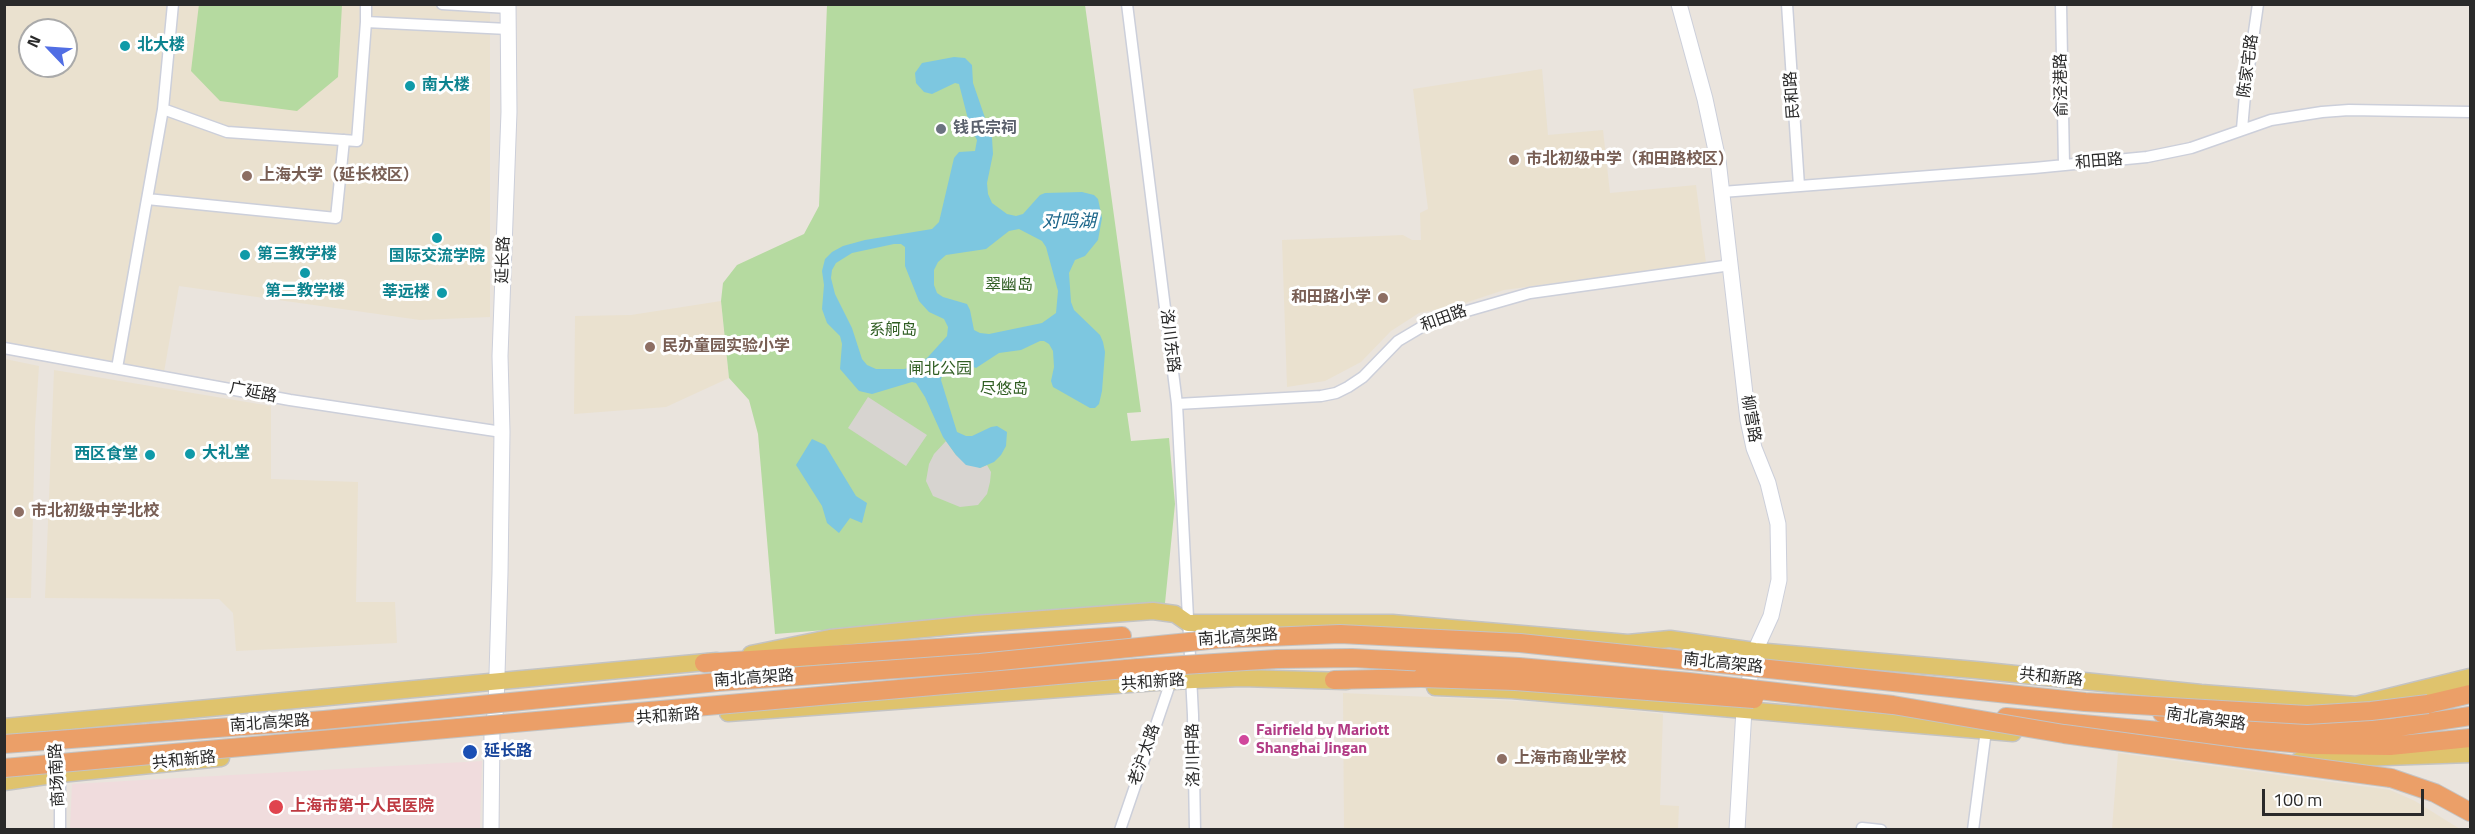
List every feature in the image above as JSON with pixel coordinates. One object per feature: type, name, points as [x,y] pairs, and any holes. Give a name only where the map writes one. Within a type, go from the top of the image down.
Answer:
[{"type":"highway","name":"南北高架路","points":[[4,744],[324,720],[706,683],[980,663],[1219,639],[1340,634],[1520,643],[2085,702],[2259,728],[2331,730],[2392,728],[2470,716]]},
{"type":"highway","points":[[704,663],[1122,636],[1219,639]]},
{"type":"highway","name":"南北高架路","points":[[4,768],[1137,668],[1277,658],[1352,658],[1520,667],[2313,745],[2390,746],[2470,738]]},
{"type":"highway","points":[[1334,680],[1421,678],[1515,681],[1728,699],[1829,698]]},
{"type":"highway","points":[[2085,702],[2307,715],[2371,711],[2428,704],[2470,694]]},
{"type":"highway","points":[[1893,705],[2064,734],[2391,778],[2435,793],[2470,812]]},
{"type":"main road","name":"共和新路","points":[[4,727],[704,663],[830,638],[975,624],[1153,611],[1175,614],[1188,622],[1392,623],[1628,643],[2308,720],[2364,720],[2470,700]]},
{"type":"main road","name":"共和新路","points":[[704,663],[821,668],[1178,634],[1188,622]]},
{"type":"main road","name":"共和新路","points":[[1754,656],[1976,670],[2201,693],[2356,705],[2470,677]]},
{"type":"main road","name":"共和新路","points":[[4,782],[60,774],[492,732],[1171,681],[1241,678],[1334,680],[1387,670],[1467,672],[1986,730],[2036,735],[2083,734]]},
{"type":"main road","points":[[2201,693],[2223,710]]},
{"type":"main road","name":"共和新路","points":[[1745,702],[2038,726],[2246,760],[2470,754]]},
{"type":"main road","points":[[2356,705],[2395,715]]},
{"type":"street","points":[[117,368],[163,109],[173,4]]},
{"type":"street","points":[[163,109],[227,132],[357,141],[366,4]]},
{"type":"street","points":[[442,4],[508,6]]},
{"type":"street","name":"洛川东路","points":[[1127,4],[1177,404],[1191,680]]},
{"type":"street","name":"柳营路","points":[[1679,4],[1711,127],[1722,192],[1748,420],[1754,448],[1768,483],[1778,524],[1779,580],[1772,616],[1754,656],[1745,702],[1737,830]]},
{"type":"street","name":"民和路","points":[[1786,4],[1799,186]]},
{"type":"street","name":"俞泾港路","points":[[2061,4],[2064,165]]},
{"type":"street","name":"陈家宅路","points":[[2242,129],[2244,95],[2258,4]]},
{"type":"street","name":"延长路","points":[[491,830],[492,732],[497,682],[502,432],[501,356],[509,112],[508,6]]},
{"type":"street","points":[[366,22],[508,29]]},
{"type":"street","name":"和田路","points":[[1722,192],[2064,165],[2168,154],[2271,120],[2349,110],[2470,112]]},
{"type":"street","points":[[147,199],[336,218],[344,140]]},
{"type":"street","name":"和田路","points":[[1177,404],[1322,396],[1336,393],[1363,376],[1398,341],[1439,319],[1530,293],[1731,265]]},
{"type":"street","name":"广延路","points":[[4,348],[290,400],[502,432]]},
{"type":"street","name":"洛川中路","points":[[1191,680],[1195,830]]},
{"type":"street","name":"老沪太路","points":[[1120,830],[1171,681]]},
{"type":"street","name":"商场南路","points":[[54,721],[60,774],[60,830]]},
{"type":"street","points":[[1973,830],[1986,730]]},
{"type":"street","points":[[1862,828],[1881,830]]},
{"type":"shaded area","name":"上海大学（延长校区）","points":[[4,5],[490,5],[490,317],[420,320],[179,286],[164,372],[5,343]]},
{"type":"shaded area","name":"市北初级中学（和田路校区）","points":[[1542,69],[1548,135],[1603,130],[1610,193],[1696,185],[1706,263],[1504,290],[1459,305],[1419,313],[1391,331],[1361,362],[1325,381],[1287,387],[1282,240],[1403,235],[1412,240],[1421,240],[1420,213],[1428,209],[1413,89]]},
{"type":"shaded area","name":"民办童园实验小学","points":[[721,301],[729,378],[666,407],[574,414],[575,316],[631,315]]},
{"type":"shaded area","name":"市北初级中学北校","points":[[5,359],[39,366],[35,426],[31,598],[5,598]]},
{"type":"shaded area","points":[[54,370],[271,406],[271,479],[358,482],[356,602],[395,602],[397,643],[236,651],[233,613],[219,599],[45,598]]},
{"type":"shaded area","points":[[868,397],[927,435],[906,466],[848,428]]},
{"type":"shaded area","points":[[946,441],[956,455],[980,468],[987,465],[991,472],[987,494],[978,505],[960,507],[933,496],[926,481],[929,464],[934,454]]},
{"type":"shaded area","name":"上海市商业学校","points":[[1343,693],[1558,703],[1663,714],[1660,805],[1679,806],[1678,829],[1344,829]]},
{"type":"shaded area","points":[[2118,753],[2390,790],[2415,801],[2460,829],[2112,829]]},
{"type":"shaded area","name":"上海市第十人民医院","points":[[482,761],[480,829],[70,829],[72,784]]},
{"type":"green space","points":[[199,4],[342,5],[338,77],[297,111],[220,101],[191,71]]},
{"type":"green space","name":"闸北公园","points":[[827,5],[1085,5],[1141,412],[1127,413],[1131,441],[1169,438],[1175,504],[1165,603],[775,634],[758,434],[749,400],[729,378],[721,301],[723,283],[737,265],[804,234],[819,206]]},
{"type":"water","name":"对鸣湖","points":[[954,57],[965,58],[972,65],[973,83],[992,138],[993,154],[987,183],[992,203],[1007,214],[1016,216],[1023,214],[1040,195],[1045,193],[1082,192],[1094,195],[1098,199],[1102,218],[1098,240],[1085,256],[1075,260],[1069,273],[1071,302],[1074,310],[1100,335],[1103,342],[1105,352],[1099,404],[1095,408],[1090,408],[1053,387],[1051,381],[1054,367],[1053,351],[1044,341],[1021,350],[999,353],[976,368],[962,362],[950,362],[944,367],[941,380],[957,432],[972,436],[997,426],[1007,432],[1006,446],[1001,455],[994,462],[980,468],[966,465],[956,455],[943,437],[916,383],[912,382],[872,394],[859,391],[840,369],[842,344],[840,336],[827,323],[822,309],[824,285],[822,271],[825,259],[843,246],[932,229],[939,222],[954,158],[959,152],[975,151],[977,140],[970,127],[959,84],[955,83],[932,94],[924,92],[916,83],[915,73],[922,63]],"holes":[[[1019,229],[1042,241],[1046,247],[1058,291],[1056,313],[1042,323],[989,334],[980,333],[974,330],[967,304],[937,293],[934,285],[934,270],[938,262],[946,255],[986,249],[1009,231]],[[901,244],[905,247],[905,266],[919,301],[929,312],[944,319],[948,327],[947,336],[917,366],[904,369],[876,369],[867,365],[862,359],[852,328],[835,294],[831,278],[832,270],[836,263],[852,253]]]},
{"type":"water","points":[[812,439],[825,445],[856,496],[867,503],[862,523],[850,518],[839,533],[827,523],[822,506],[796,465]]},
{"type":"place","name":"北大楼","points":[[125,46]]},
{"type":"place","name":"南大楼","points":[[410,86]]},
{"type":"place","name":"钱氏宗祠","points":[[941,129]]},
{"type":"place","name":"市北初级中学（和田路校区）","points":[[1514,160]]},
{"type":"place","name":"上海大学（延长校区）","points":[[247,176]]},
{"type":"place","name":"国际交流学院","points":[[437,238]]},
{"type":"place","name":"第三教学楼","points":[[245,255]]},
{"type":"place","name":"第二教学楼","points":[[305,273]]},
{"type":"place","name":"莘远楼","points":[[442,293]]},
{"type":"place","name":"和田路小学","points":[[1383,298]]},
{"type":"place","name":"民办童园实验小学","points":[[650,347]]},
{"type":"place","name":"大礼堂","points":[[190,454]]},
{"type":"place","name":"西区食堂","points":[[150,455]]},
{"type":"place","name":"市北初级中学北校","points":[[19,512]]},
{"type":"place","name":"Fairfield by Mariott Shanghai Jingan","points":[[1244,740]]},
{"type":"place","name":"延长路","points":[[470,752]]},
{"type":"place","name":"上海市商业学校","points":[[1502,759]]},
{"type":"place","name":"上海市第十人民医院","points":[[276,807]]},
{"type":"park label","name":"翠幽岛","points":[[1009,286]]},
{"type":"park label","name":"系舸岛","points":[[893,331]]},
{"type":"park label","name":"尽悠岛","points":[[1004,390]]}]
